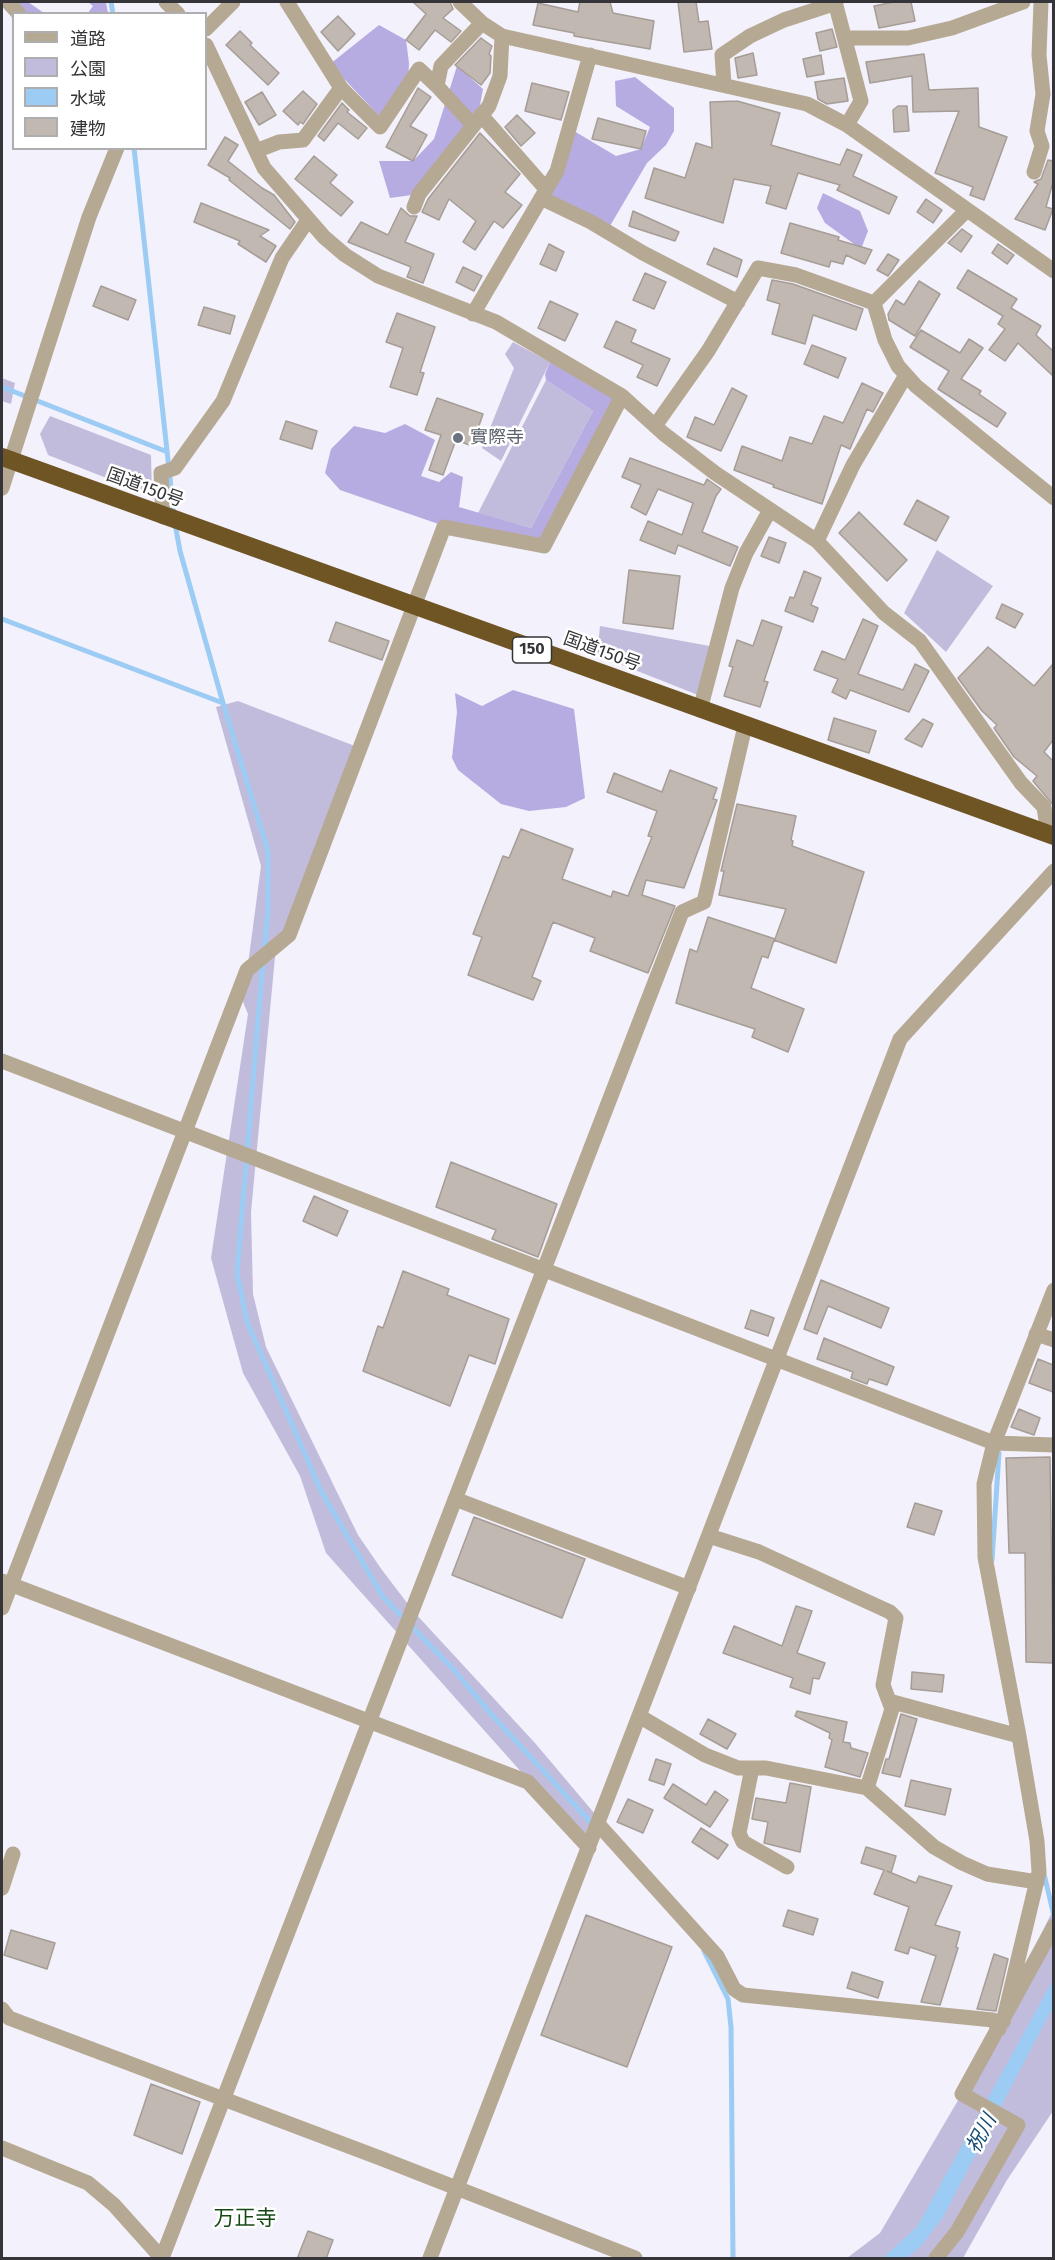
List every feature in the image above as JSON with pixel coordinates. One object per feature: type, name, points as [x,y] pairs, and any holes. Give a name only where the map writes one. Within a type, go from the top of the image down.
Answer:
[{"type":"highway","name":"国道150号","points":[[6,459],[1051,835]]},
{"type":"street","points":[[207,28],[232,2]]},
{"type":"street","points":[[287,2],[341,88],[380,127],[419,69],[477,120],[544,193],[643,253],[738,302]]},
{"type":"street","points":[[460,2],[482,23],[502,36],[807,104],[847,125],[1053,271]]},
{"type":"street","points":[[724,85],[722,55],[750,36],[784,20],[835,2],[861,101],[847,125]]},
{"type":"street","points":[[846,38],[908,38],[952,28],[1023,2]]},
{"type":"street","points":[[1034,172],[1042,146],[1037,131],[1043,94],[1039,55],[1041,2]]},
{"type":"street","points":[[437,86],[441,66],[482,23]]},
{"type":"street","points":[[414,207],[419,194],[489,106],[500,76],[502,36]]},
{"type":"street","points":[[207,47],[264,168],[308,219],[345,255],[378,276],[496,322],[622,396],[655,426],[715,473],[817,541],[884,613],[920,641],[1021,783],[1044,807],[1051,835]]},
{"type":"street","points":[[473,314],[557,171],[590,55]]},
{"type":"street","points":[[256,151],[279,142],[303,140],[341,88]]},
{"type":"street","points":[[2,488],[6,459],[89,217],[116,150]]},
{"type":"street","points":[[874,303],[967,210]]},
{"type":"street","points":[[163,517],[161,473],[175,468],[223,401],[282,258],[308,219]]},
{"type":"street","points":[[655,426],[708,351],[758,268],[796,275],[874,303]]},
{"type":"street","points":[[874,303],[885,340],[906,375],[916,386],[1053,498]]},
{"type":"street","points":[[817,541],[853,465],[906,375]]},
{"type":"street","points":[[2,1608],[6,1583],[186,1132],[248,970],[289,935],[444,527],[544,546],[622,396]]},
{"type":"street","points":[[700,710],[732,588],[746,553],[770,510]]},
{"type":"street","points":[[2,2148],[88,2183],[114,2205],[162,2258],[682,912],[704,902],[745,726]]},
{"type":"street","points":[[430,2259],[900,1039],[1053,871]]},
{"type":"street","points":[[2,1061],[544,1269],[776,1361],[1000,1444],[1053,1445]]},
{"type":"street","points":[[1001,2025],[1037,1882],[1037,1842],[985,1557],[984,1484],[1045,1337],[1053,1290]]},
{"type":"street","points":[[455,1499],[689,1588]]},
{"type":"street","points":[[709,1536],[759,1552],[890,1612],[896,1618],[883,1685],[892,1709],[867,1788]]},
{"type":"street","points":[[6,1583],[528,1782],[588,1848]]},
{"type":"street","points":[[889,1701],[1019,1736]]},
{"type":"street","points":[[639,1716],[705,1755],[738,1768],[766,1768],[867,1788],[934,1847],[962,1863],[987,1874],[1037,1882]]},
{"type":"street","points":[[752,1768],[739,1833],[743,1842],[787,1867]]},
{"type":"street","points":[[598,1824],[717,1956],[734,1989],[743,1995],[993,2020],[1001,2025]]},
{"type":"street","points":[[2,1888],[13,1854]]},
{"type":"street","points":[[936,2259],[957,2232],[1018,2125],[962,2094],[1053,1926]]},
{"type":"street","points":[[2,2009],[9,2018],[380,2158],[635,2259]]},
{"type":"green space","points":[[513,342],[550,362],[501,461],[482,448],[514,368],[505,354]]},
{"type":"green space","points":[[2,378],[15,383],[11,404],[2,401]]},
{"type":"green space","points":[[546,380],[593,411],[531,528],[478,513]]},
{"type":"green space","points":[[50,416],[151,455],[152,496],[48,455],[40,434]]},
{"type":"green space","points":[[937,550],[993,586],[946,652],[904,613]]},
{"type":"green space","points":[[600,626],[715,647],[703,697],[597,655]]},
{"type":"green space","points":[[238,701],[360,748],[275,957],[251,1212],[253,1294],[266,1347],[358,1535],[414,1612],[535,1743],[600,1820],[589,1848],[326,1553],[300,1476],[243,1373],[211,1258],[248,1014],[243,1002],[261,866],[216,707]]},
{"type":"green space","points":[[1053,1910],[1053,2111],[1007,2180],[963,2258],[847,2258],[880,2233],[970,2080]]},
{"type":"shaded area","points":[[18,2],[28,2],[43,12],[18,12],[14,8]]},
{"type":"shaded area","points":[[88,2],[106,2],[108,12],[89,12],[93,6]]},
{"type":"shaded area","points":[[379,25],[406,40],[409,63],[408,86],[384,121],[330,64]]},
{"type":"shaded area","points":[[457,66],[483,89],[477,121],[419,194],[390,198],[379,161],[413,161],[434,139]]},
{"type":"shaded area","points":[[635,77],[674,108],[674,131],[666,145],[647,163],[607,231],[544,193],[569,128],[616,156],[641,149],[650,127],[616,106],[615,81]]},
{"type":"shaded area","points":[[823,193],[860,211],[868,231],[861,249],[825,223],[817,208]]},
{"type":"shaded area","points":[[550,362],[618,393],[544,546],[453,529],[340,490],[325,473],[331,449],[354,426],[385,433],[405,424],[435,440],[421,476],[439,482],[451,472],[463,477],[459,507],[531,528],[593,411],[546,380],[545,374]]},
{"type":"shaded area","points":[[513,690],[574,709],[585,798],[566,807],[529,811],[501,804],[458,770],[452,758],[457,712],[455,693],[482,706]]},
{"type":"water","name":"祝川","points":[[1053,1980],[1053,2007],[943,2217],[921,2246],[907,2258],[883,2258],[917,2227]]},
{"type":"building","points":[[413,2],[450,2],[453,9],[443,18],[461,31],[451,42],[435,30],[419,50],[406,40],[426,14]]},
{"type":"building","points":[[580,2],[610,2],[613,13],[654,21],[650,49],[574,36],[574,33],[533,25],[538,3],[578,12]]},
{"type":"building","points":[[678,2],[696,2],[699,22],[708,21],[712,49],[684,52]]},
{"type":"building","points":[[894,2],[911,2],[915,21],[879,28],[874,6]]},
{"type":"building","points":[[338,16],[355,34],[338,51],[321,32]]},
{"type":"building","points":[[832,29],[837,47],[820,51],[816,33]]},
{"type":"building","points":[[240,31],[252,43],[250,45],[279,73],[268,85],[226,45]]},
{"type":"building","points":[[481,38],[492,46],[489,54],[491,56],[490,73],[481,85],[455,65]]},
{"type":"building","points":[[753,53],[757,75],[738,78],[735,58]]},
{"type":"building","points":[[924,54],[929,90],[978,88],[979,127],[1007,137],[984,200],[970,195],[973,187],[935,173],[959,111],[913,112],[912,76],[870,83],[866,62]]},
{"type":"building","points":[[821,55],[824,74],[807,77],[803,59]]},
{"type":"building","points":[[844,78],[848,101],[827,104],[818,99],[815,82]]},
{"type":"building","points":[[532,83],[569,92],[561,120],[525,111]]},
{"type":"building","points":[[418,88],[431,97],[410,126],[427,135],[413,161],[386,147]]},
{"type":"building","points":[[303,91],[317,104],[303,124],[300,122],[298,125],[283,111]]},
{"type":"building","points":[[262,92],[276,115],[259,125],[245,102]]},
{"type":"building","points":[[737,101],[780,113],[771,145],[840,165],[847,149],[862,155],[853,176],[897,197],[889,214],[837,190],[840,185],[798,173],[786,209],[766,203],[771,186],[734,179],[723,223],[645,198],[654,168],[685,178],[696,143],[712,148],[710,102]]},
{"type":"building","points":[[342,103],[349,110],[347,112],[367,128],[358,139],[338,123],[324,141],[318,136]]},
{"type":"building","points":[[898,106],[907,106],[909,131],[894,132],[893,110]]},
{"type":"building","points":[[517,115],[535,133],[521,146],[505,127]]},
{"type":"building","points":[[598,118],[646,131],[641,149],[592,139]]},
{"type":"building","points":[[480,133],[520,174],[505,192],[522,205],[503,228],[494,221],[475,250],[463,242],[476,221],[449,199],[439,220],[422,212],[428,199]]},
{"type":"building","points":[[225,137],[238,145],[228,161],[274,195],[295,222],[290,229],[229,180],[230,178],[208,165]]},
{"type":"building","points":[[314,156],[337,175],[330,183],[353,202],[341,216],[295,179]]},
{"type":"building","points":[[1048,160],[1053,161],[1053,182],[1046,207],[1053,209],[1045,230],[1015,219],[1038,184],[1034,182],[1041,179]]},
{"type":"building","points":[[926,199],[942,210],[933,223],[917,212]]},
{"type":"building","points":[[201,203],[269,230],[260,236],[276,246],[266,262],[238,244],[240,241],[194,222]]},
{"type":"building","points":[[401,208],[410,216],[417,216],[405,242],[434,254],[423,283],[407,277],[411,267],[348,242],[361,222],[388,235]]},
{"type":"building","points":[[633,211],[679,232],[675,241],[629,226]]},
{"type":"building","points":[[790,223],[839,237],[838,240],[872,250],[865,264],[846,255],[843,264],[831,261],[829,267],[781,253]]},
{"type":"building","points":[[962,229],[972,236],[961,252],[948,243]]},
{"type":"building","points":[[549,244],[564,252],[556,271],[540,264]]},
{"type":"building","points":[[998,244],[1014,255],[1007,264],[992,253]]},
{"type":"building","points":[[714,248],[742,260],[737,277],[707,264]]},
{"type":"building","points":[[888,254],[899,260],[888,276],[877,270]]},
{"type":"building","points":[[463,267],[482,276],[474,291],[456,282]]},
{"type":"building","points":[[968,270],[1017,299],[1011,308],[1041,326],[1036,335],[1053,351],[1053,376],[1018,343],[1005,361],[989,350],[1005,329],[998,324],[1003,316],[957,288]]},
{"type":"building","points":[[645,273],[666,282],[654,309],[633,300]]},
{"type":"building","points":[[772,280],[793,284],[863,309],[856,330],[813,315],[805,344],[772,334],[780,304],[767,300]]},
{"type":"building","points":[[919,281],[940,294],[915,336],[889,320],[888,314],[896,300],[904,305]]},
{"type":"building","points":[[101,286],[136,300],[128,320],[93,306]]},
{"type":"building","points":[[550,301],[578,314],[565,341],[538,328]]},
{"type":"building","points":[[204,307],[235,316],[230,334],[198,325]]},
{"type":"building","points":[[397,313],[435,327],[420,372],[424,373],[417,395],[390,387],[403,348],[386,342]]},
{"type":"building","points":[[616,321],[636,330],[631,342],[670,359],[657,386],[637,377],[643,365],[604,347]]},
{"type":"building","points":[[921,330],[960,353],[969,339],[983,348],[961,379],[981,391],[979,394],[1006,413],[997,427],[938,389],[949,371],[910,347]]},
{"type":"building","points":[[812,345],[846,358],[838,378],[804,364]]},
{"type":"building","points":[[862,383],[883,393],[873,412],[867,409],[850,449],[841,445],[822,504],[773,487],[774,485],[734,470],[742,446],[782,461],[790,437],[812,444],[824,416],[843,423]]},
{"type":"building","points":[[732,388],[747,396],[721,451],[687,437],[695,417],[714,425]]},
{"type":"building","name":"實際寺","points":[[437,398],[483,414],[472,446],[456,440],[443,475],[429,470],[441,435],[425,430]]},
{"type":"building","points":[[286,421],[317,431],[312,449],[280,439]]},
{"type":"building","points":[[630,458],[704,485],[707,479],[721,489],[702,532],[738,547],[730,566],[678,545],[675,554],[640,540],[648,521],[682,535],[693,503],[658,489],[646,515],[631,507],[641,485],[622,477]]},
{"type":"building","points":[[917,500],[949,517],[936,541],[904,524]]},
{"type":"building","points":[[859,512],[907,560],[887,581],[839,533]]},
{"type":"building","points":[[769,537],[786,543],[779,563],[761,556]]},
{"type":"building","points":[[629,570],[680,576],[673,629],[623,623]]},
{"type":"building","points":[[804,571],[821,578],[811,605],[818,608],[813,622],[785,611],[790,597],[794,598]]},
{"type":"building","points":[[1002,604],[1023,614],[1015,628],[996,618]]},
{"type":"building","points":[[863,619],[878,626],[858,674],[903,690],[915,664],[929,671],[909,712],[850,690],[846,699],[832,692],[838,679],[814,670],[822,651],[845,660]]},
{"type":"building","points":[[762,620],[782,627],[764,681],[768,682],[760,707],[724,696],[733,667],[729,666],[737,640],[753,646]]},
{"type":"building","points":[[336,622],[389,641],[382,660],[329,641]]},
{"type":"building","points":[[988,647],[1034,686],[1053,664],[1053,740],[1044,752],[1053,761],[1053,805],[1033,781],[1037,776],[1014,757],[994,728],[997,725],[982,711],[958,678]]},
{"type":"building","points":[[834,718],[876,731],[869,753],[828,740]]},
{"type":"building","points":[[923,719],[933,724],[922,747],[905,739]]},
{"type":"building","points":[[670,770],[717,788],[713,799],[717,800],[684,888],[646,880],[642,895],[675,906],[648,973],[590,951],[595,938],[553,922],[532,977],[541,981],[533,1000],[468,975],[482,937],[473,934],[503,856],[509,858],[521,829],[573,849],[562,879],[611,897],[613,891],[628,896],[652,837],[648,836],[657,811],[607,792],[614,773],[662,792]]},
{"type":"building","points":[[737,804],[796,816],[792,846],[864,872],[836,963],[774,940],[768,958],[762,956],[751,988],[804,1009],[788,1052],[752,1037],[755,1029],[676,1003],[690,949],[697,952],[708,917],[775,939],[786,909],[719,895],[724,871],[721,871]]},
{"type":"building","points":[[451,1162],[557,1204],[538,1257],[492,1239],[496,1230],[436,1207]]},
{"type":"building","points":[[314,1196],[348,1211],[337,1236],[303,1221]]},
{"type":"building","points":[[403,1271],[449,1289],[447,1295],[509,1319],[495,1364],[469,1355],[450,1406],[363,1371],[378,1326],[383,1328]]},
{"type":"building","points":[[821,1280],[889,1308],[881,1328],[828,1306],[817,1334],[804,1329]]},
{"type":"building","points":[[751,1310],[774,1318],[768,1336],[745,1328]]},
{"type":"building","points":[[824,1338],[894,1367],[887,1385],[869,1379],[867,1384],[851,1378],[853,1372],[817,1359]]},
{"type":"building","points":[[1038,1359],[1053,1365],[1053,1392],[1029,1383]]},
{"type":"building","points":[[1019,1409],[1040,1418],[1034,1435],[1011,1427]]},
{"type":"building","points":[[1050,1457],[1053,1663],[1026,1662],[1025,1553],[1009,1553],[1006,1458]]},
{"type":"building","points":[[915,1503],[942,1511],[934,1535],[907,1527]]},
{"type":"building","points":[[474,1517],[585,1559],[562,1618],[452,1575]]},
{"type":"building","points":[[796,1606],[812,1611],[797,1653],[825,1663],[819,1679],[813,1678],[810,1694],[790,1687],[793,1678],[723,1653],[734,1626],[782,1646]]},
{"type":"building","points":[[912,1672],[944,1675],[942,1692],[911,1689]]},
{"type":"building","points":[[797,1711],[847,1722],[843,1742],[850,1743],[851,1748],[868,1753],[860,1777],[825,1767],[832,1740],[829,1738],[830,1733],[795,1716]]},
{"type":"building","points":[[901,1714],[917,1719],[900,1777],[882,1773],[886,1759],[889,1759]]},
{"type":"building","points":[[708,1719],[736,1734],[727,1749],[700,1734]]},
{"type":"building","points":[[656,1759],[671,1764],[664,1785],[649,1780]]},
{"type":"building","points":[[911,1780],[951,1789],[945,1815],[905,1806]]},
{"type":"building","points":[[790,1783],[811,1787],[800,1852],[764,1843],[768,1822],[752,1819],[756,1798],[786,1803]]},
{"type":"building","points":[[673,1784],[706,1805],[715,1791],[728,1800],[710,1827],[664,1798]]},
{"type":"building","points":[[628,1799],[653,1810],[643,1833],[617,1822]]},
{"type":"building","points":[[701,1828],[728,1845],[718,1859],[692,1842]]},
{"type":"building","points":[[866,1847],[896,1856],[891,1873],[916,1883],[919,1876],[952,1886],[935,1925],[960,1932],[956,1947],[958,1948],[940,2005],[921,2002],[936,1956],[910,1947],[908,1954],[895,1950],[909,1907],[874,1894],[884,1870],[861,1863]]},
{"type":"building","points":[[788,1910],[818,1919],[813,1935],[783,1926]]},
{"type":"building","points":[[586,1915],[672,1947],[627,2067],[541,2035]]},
{"type":"building","points":[[11,1930],[55,1943],[47,1969],[4,1955]]},
{"type":"building","points":[[994,1954],[1008,1959],[996,2011],[977,2009]]},
{"type":"building","points":[[852,1972],[883,1982],[878,1998],[847,1988]]},
{"type":"building","points":[[151,2084],[200,2102],[182,2154],[134,2135]]},
{"type":"building","points":[[308,2231],[333,2240],[326,2259],[297,2259]]},
{"type":"waterway","points":[[111,2],[113,12]]},
{"type":"waterway","points":[[134,150],[174,515]]},
{"type":"waterway","points":[[2,387],[165,451]]},
{"type":"waterway","points":[[175,524],[180,551],[223,703],[268,851],[268,912],[264,951]]},
{"type":"waterway","points":[[2,619],[223,703]]},
{"type":"waterway","points":[[263,961],[237,1273],[247,1322],[322,1493],[383,1597],[455,1671],[491,1714],[595,1827]]},
{"type":"waterway","points":[[992,1560],[999,1453]]},
{"type":"waterway","points":[[1044,1874],[1054,1916]]},
{"type":"waterway","points":[[704,1951],[728,1999],[731,2027],[733,2258]]},
{"type":"place","name":"實際寺","points":[[458,438]]},
{"type":"district","name":"万正寺","points":[[245,2219]]}]
